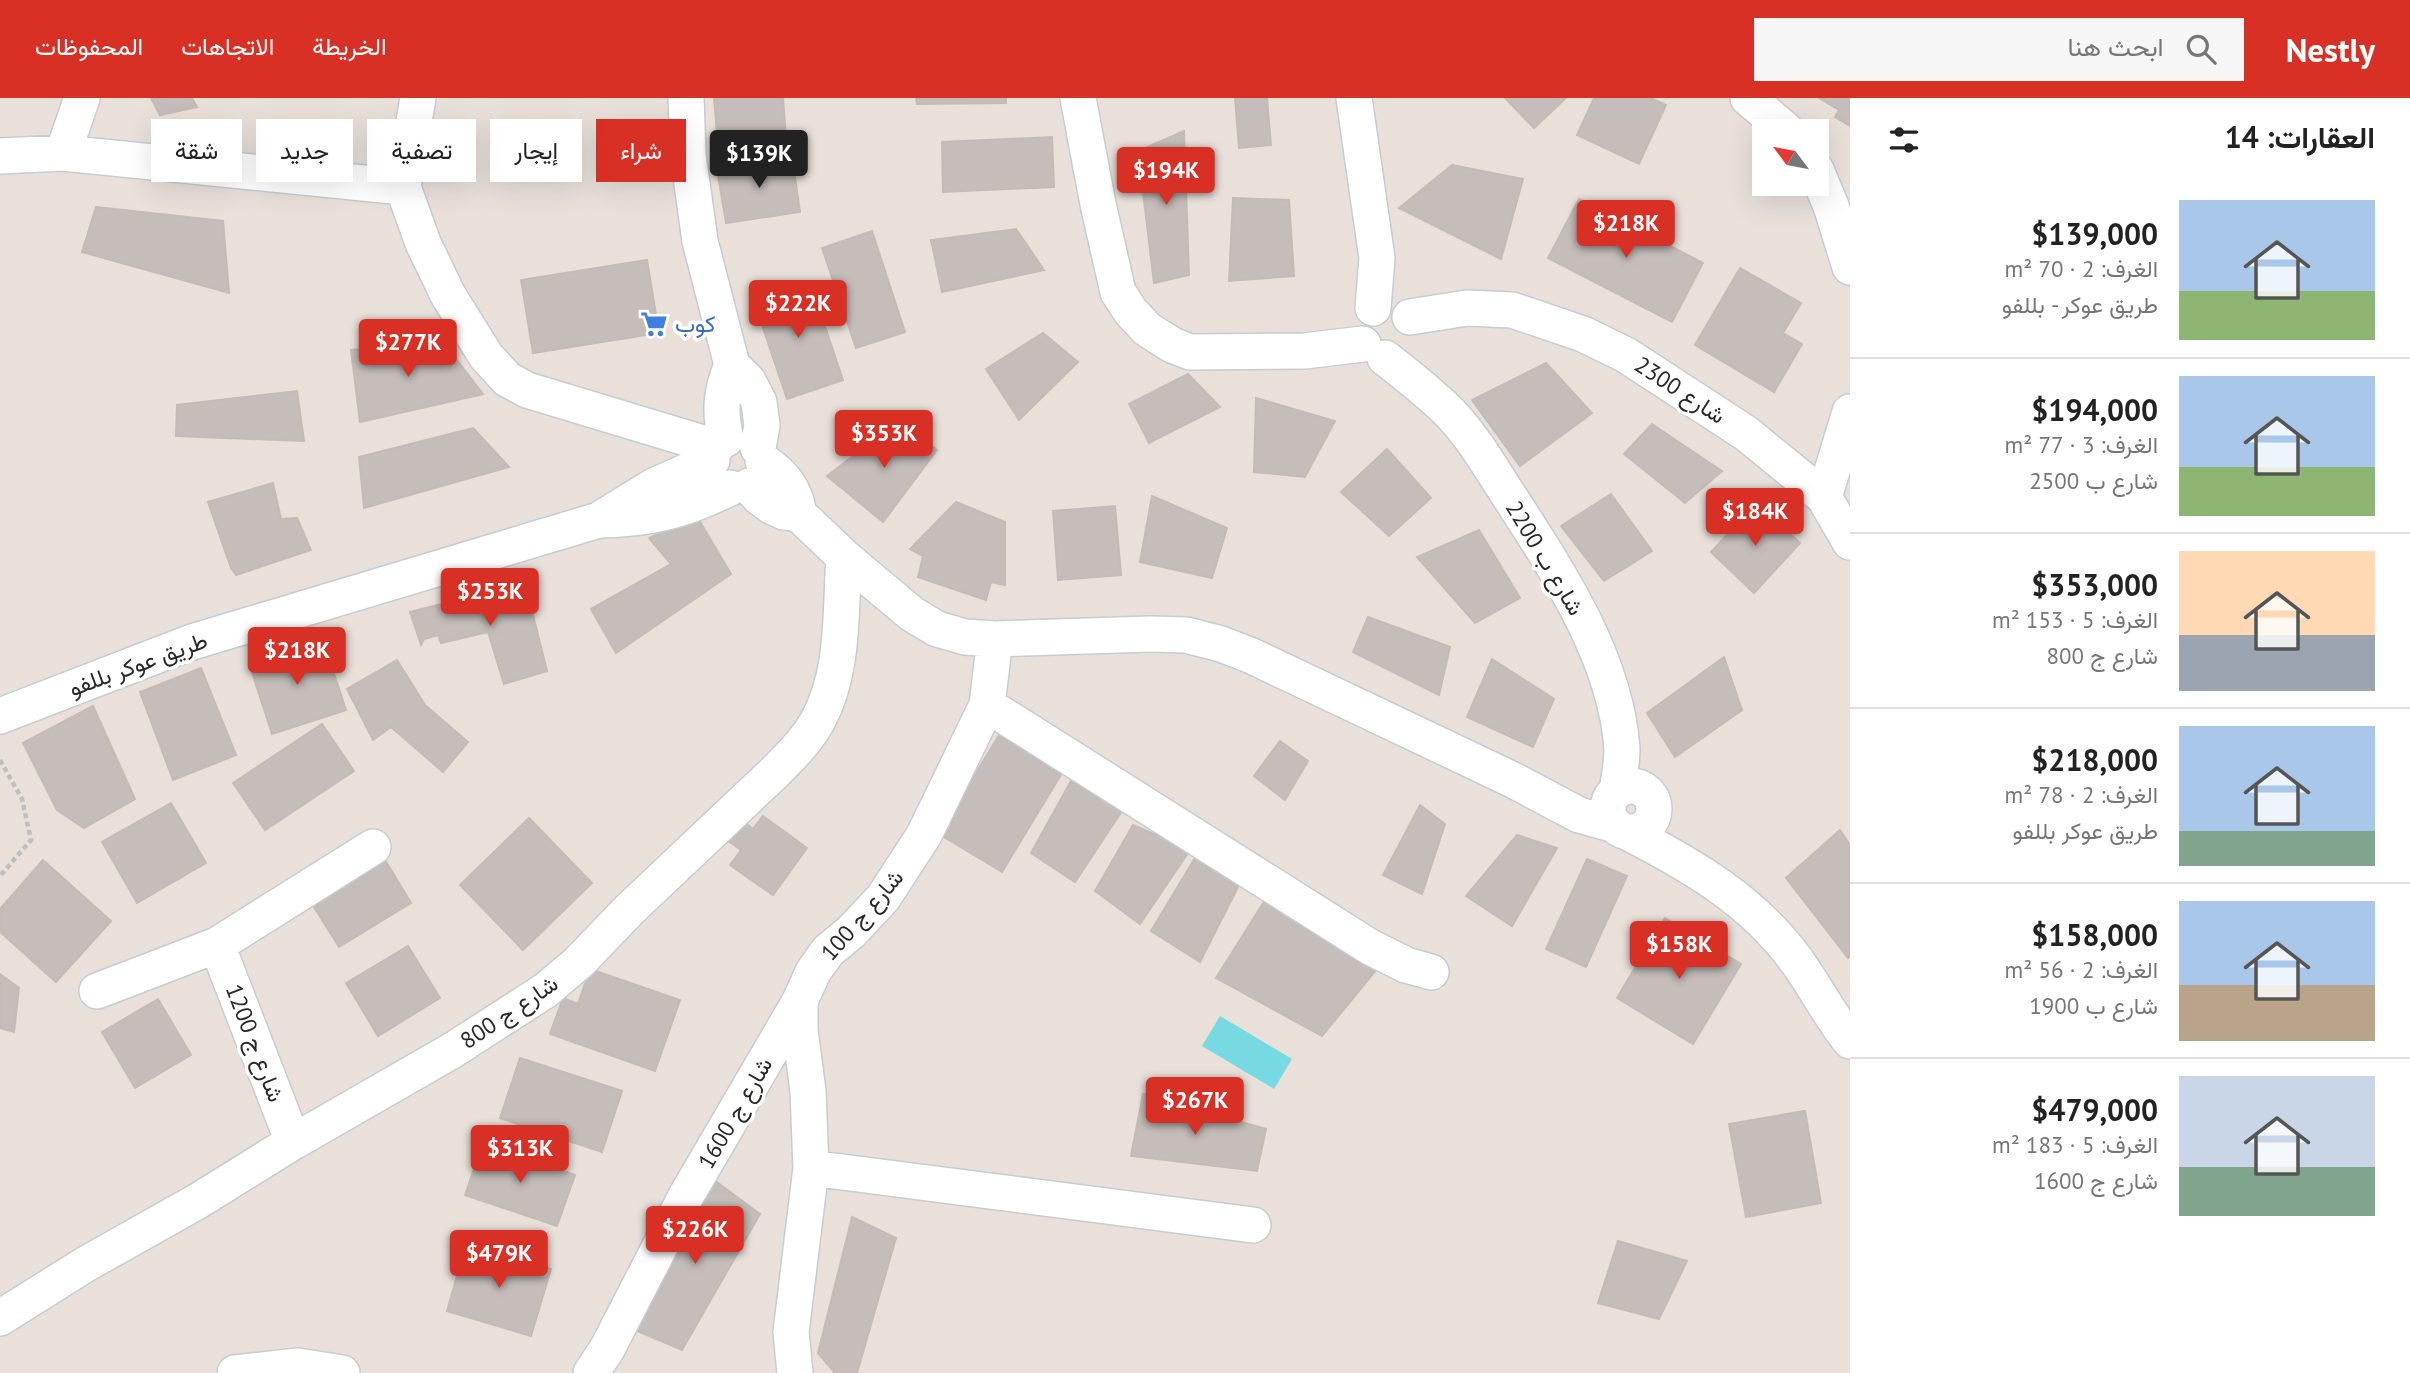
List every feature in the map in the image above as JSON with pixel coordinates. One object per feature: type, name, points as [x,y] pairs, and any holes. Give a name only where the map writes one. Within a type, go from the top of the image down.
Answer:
[{"type":"street","points":[[62,153],[82,98]]},
{"type":"street","points":[[418,98],[403,187],[424,243],[448,295],[486,356],[507,379],[527,390],[736,461]]},
{"type":"street","points":[[686,98],[688,155],[700,242],[732,365],[720,401],[721,421],[736,461],[759,498],[784,512],[799,514],[844,557],[912,614],[937,629],[965,637],[995,639],[1186,635],[1221,644],[1265,662],[1513,780],[1628,810],[1667,853],[1713,880],[1755,914],[1795,959],[1850,1041]]},
{"type":"street","points":[[1078,98],[1118,292],[1131,312],[1147,329],[1172,345],[1190,352],[1304,351],[1328,348],[1389,330],[1354,98]]},
{"type":"street","points":[[1748,98],[1773,119]]},
{"type":"street","points":[[0,156],[62,153],[403,187]]},
{"type":"street","points":[[1827,196],[1850,267]]},
{"type":"street","name":"شارع 2300","points":[[1389,330],[1467,308],[1512,310],[1583,334],[1626,355],[1747,435],[1824,497],[1850,542]]},
{"type":"street","name":"شارع ب 2200","points":[[1389,330],[1422,388],[1450,413],[1469,436],[1557,569],[1598,655],[1619,723],[1628,810]]},
{"type":"street","points":[[1824,497],[1850,412]]},
{"type":"street","name":"طريق عوكر بللفو","points":[[0,716],[192,642],[599,520],[654,486],[736,461]]},
{"type":"street","name":"شارع ج 800","points":[[0,1318],[464,1043],[546,990],[579,962],[629,910],[797,750],[817,722],[834,681],[844,557]]},
{"type":"street","name":"شارع ج 100","points":[[795,1373],[791,1332],[811,1168],[809,1104],[800,1030],[800,1001],[813,972],[828,951],[851,932],[883,898],[924,835],[987,705],[995,639]]},
{"type":"street","points":[[987,705],[1370,947],[1406,965],[1431,972]]},
{"type":"street","points":[[97,991],[217,945],[373,846]]},
{"type":"street","name":"شارع ج 1200","points":[[217,945],[293,1142]]},
{"type":"street","name":"شارع ج 1600","points":[[591,1373],[607,1349],[686,1196],[800,1001]]},
{"type":"street","points":[[811,1168],[1253,1225]]},
{"type":"street","points":[[235,1373],[298,1366],[342,1373]]},
{"type":"path","points":[[0,760],[22,799],[31,840],[0,876]]},
{"type":"water","points":[[1220,1016],[1292,1059],[1274,1089],[1202,1046]]},
{"type":"building","points":[[151,98],[192,98],[197,107],[160,115]]},
{"type":"building","points":[[714,98],[783,98],[786,139],[718,146]]},
{"type":"building","points":[[916,98],[1006,98],[1006,103],[917,104]]},
{"type":"building","points":[[1235,98],[1267,98],[1271,145],[1239,148]]},
{"type":"building","points":[[1505,98],[1566,98],[1534,128]]},
{"type":"building","points":[[1594,98],[1651,98],[1666,105],[1639,164],[1577,135]]},
{"type":"building","points":[[1819,98],[1850,98],[1850,126],[1835,117],[1839,110]]},
{"type":"building","points":[[1184,131],[1189,275],[1154,283],[1138,151]]},
{"type":"building","points":[[1052,137],[1054,187],[943,192],[942,142]]},
{"type":"building","points":[[792,157],[800,212],[726,223],[717,169]]},
{"type":"building","points":[[1452,165],[1523,179],[1501,259],[1399,208]]},
{"type":"building","points":[[1233,198],[1289,200],[1294,276],[1229,281]]},
{"type":"building","points":[[1579,199],[1703,263],[1672,322],[1548,258]]},
{"type":"building","points":[[96,207],[223,221],[229,293],[82,252]]},
{"type":"building","points":[[1016,229],[1044,270],[942,292],[931,240]]},
{"type":"building","points":[[872,231],[905,332],[856,348],[822,248]]},
{"type":"building","points":[[647,260],[659,333],[533,353],[521,280]]},
{"type":"building","points":[[1740,268],[1801,303],[1783,333],[1802,344],[1774,392],[1695,345]]},
{"type":"building","points":[[810,282],[843,380],[787,399],[754,301]]},
{"type":"building","points":[[1043,333],[1078,362],[1019,420],[986,369]]},
{"type":"building","points":[[444,343],[483,394],[360,422],[351,350]]},
{"type":"building","points":[[1546,363],[1592,413],[1520,466],[1472,400]]},
{"type":"building","points":[[1188,374],[1220,407],[1149,443],[1129,404]]},
{"type":"building","points":[[297,391],[304,441],[176,436],[177,405]]},
{"type":"building","points":[[1256,398],[1335,421],[1305,477],[1254,472]]},
{"type":"building","points":[[899,421],[937,450],[883,522],[827,476]]},
{"type":"building","points":[[1652,424],[1722,471],[1685,503],[1624,454]]},
{"type":"building","points":[[473,428],[509,467],[364,508],[359,457]]},
{"type":"building","points":[[1387,449],[1431,498],[1389,536],[1341,492]]},
{"type":"building","points":[[273,483],[281,519],[297,518],[311,550],[236,575],[231,568],[208,502]]},
{"type":"building","points":[[1611,494],[1652,551],[1604,581],[1561,526]]},
{"type":"building","points":[[1152,496],[1227,528],[1212,578],[1140,562]]},
{"type":"building","points":[[956,502],[1005,522],[1005,585],[991,582],[986,600],[918,577],[923,556],[910,549]]},
{"type":"building","points":[[1757,503],[1800,543],[1754,593],[1711,552]]},
{"type":"building","points":[[1115,506],[1121,575],[1058,580],[1053,511]]},
{"type":"building","points":[[696,515],[731,574],[616,653],[591,609],[671,564],[649,538]]},
{"type":"building","points":[[1479,530],[1520,598],[1475,623],[1417,557]]},
{"type":"building","points":[[525,583],[547,671],[504,684],[488,632],[441,643],[438,635],[424,639],[421,645],[410,612]]},
{"type":"building","points":[[1368,617],[1450,647],[1439,695],[1353,652]]},
{"type":"building","points":[[323,640],[346,710],[272,734],[249,663]]},
{"type":"building","points":[[1724,657],[1742,710],[1675,757],[1647,713]]},
{"type":"building","points":[[1492,659],[1554,699],[1533,747],[1467,717]]},
{"type":"building","points":[[397,660],[425,705],[468,742],[443,772],[391,727],[373,740],[347,689]]},
{"type":"building","points":[[201,668],[236,755],[173,780],[140,692]]},
{"type":"building","points":[[93,706],[135,799],[84,828],[57,810],[23,743]]},
{"type":"building","points":[[322,724],[354,771],[265,830],[233,783]]},
{"type":"building","points":[[999,735],[1062,773],[1002,872],[939,834]]},
{"type":"building","points":[[1280,741],[1308,761],[1285,800],[1254,776]]},
{"type":"building","points":[[1071,781],[1124,808],[1075,882],[1031,853]]},
{"type":"building","points":[[171,803],[206,863],[137,903],[102,842]]},
{"type":"building","points":[[1420,805],[1445,824],[1422,894],[1383,875]]},
{"type":"building","points":[[763,816],[807,848],[773,895],[730,865],[741,850],[727,840],[741,820],[753,829]]},
{"type":"building","points":[[529,818],[592,883],[523,950],[460,885]]},
{"type":"building","points":[[1133,825],[1190,850],[1140,924],[1095,891]]},
{"type":"building","points":[[1840,830],[1850,845],[1848,958],[1786,878]]},
{"type":"building","points":[[1517,835],[1557,848],[1512,926],[1466,896]]},
{"type":"building","points":[[1198,853],[1240,883],[1200,962],[1151,931]]},
{"type":"building","points":[[382,855],[411,903],[339,947],[309,899]]},
{"type":"building","points":[[1587,859],[1627,876],[1586,967],[1546,949]]},
{"type":"building","points":[[43,860],[111,921],[56,982],[0,932],[0,909]]},
{"type":"building","points":[[1269,894],[1377,969],[1322,1036],[1216,978]]},
{"type":"building","points":[[1665,918],[1741,964],[1693,1044],[1617,998]]},
{"type":"building","points":[[408,946],[440,998],[378,1036],[346,983]]},
{"type":"building","points":[[590,969],[680,1000],[655,1071],[550,1034],[563,998],[578,1004]]},
{"type":"building","points":[[0,974],[19,988],[14,1032],[0,1028]]},
{"type":"building","points":[[158,999],[191,1055],[135,1088],[102,1032]]},
{"type":"building","points":[[520,1058],[622,1091],[602,1152],[500,1118]]},
{"type":"building","points":[[1143,1094],[1266,1129],[1257,1171],[1131,1156]]},
{"type":"building","points":[[1805,1111],[1821,1203],[1746,1217],[1729,1124]]},
{"type":"building","points":[[483,1143],[575,1175],[557,1226],[465,1195]]},
{"type":"building","points":[[710,1177],[760,1214],[682,1350],[628,1327]]},
{"type":"building","points":[[852,1217],[896,1238],[857,1373],[835,1373],[818,1353]]},
{"type":"building","points":[[1618,1241],[1687,1261],[1659,1319],[1598,1303]]},
{"type":"building","points":[[466,1244],[551,1269],[531,1336],[447,1311]]},
{"type":"place","name":"كوب","points":[[654,324]]}]
